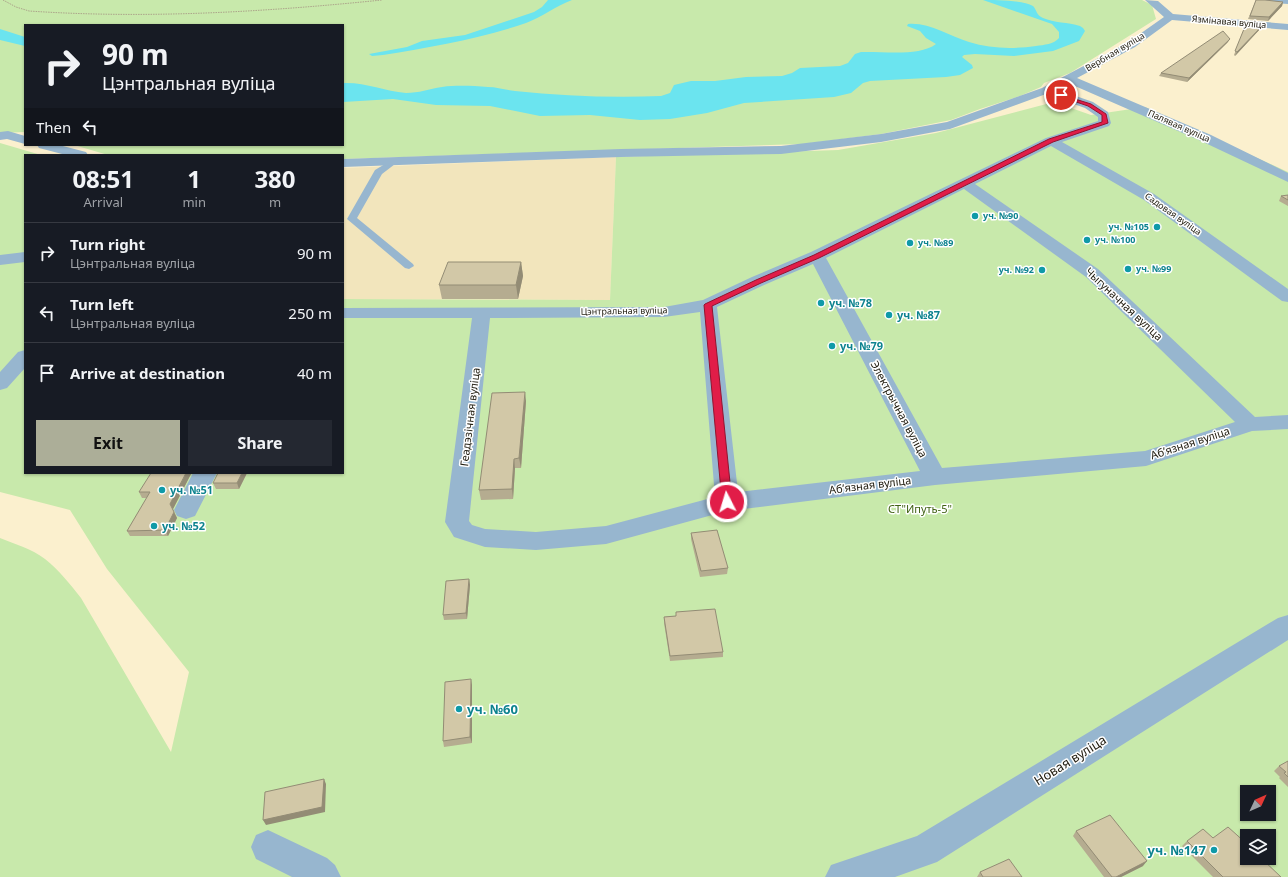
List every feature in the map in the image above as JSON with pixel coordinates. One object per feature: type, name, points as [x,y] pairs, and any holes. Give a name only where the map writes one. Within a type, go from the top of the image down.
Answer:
[{"type":"street","points":[[1149,0],[1155,3],[1170,17]]},
{"type":"street","name":"Язмінавая вуліца","points":[[1170,17],[1288,27]]},
{"type":"street","name":"Вербная вуліца","points":[[344,162],[622,153],[684,154],[781,150],[881,138],[950,125],[1046,90],[1131,45],[1170,17]]},
{"type":"street","name":"Палявая вуліца","points":[[1074,76],[1288,178]]},
{"type":"street","name":"Цэнтральная вуліца","points":[[344,313],[664,312],[708,305],[758,281],[817,256],[966,184],[1051,140],[1105,123],[1104,115],[1089,105],[1046,90]]},
{"type":"street","points":[[0,136],[8,135],[24,140]]},
{"type":"street","name":"Садовая вуліца","points":[[1051,140],[1149,197],[1288,297]]},
{"type":"street","points":[[48,146],[77,154]]},
{"type":"street","name":"Чыгуначная вуліца","points":[[966,184],[1092,273],[1250,424]]},
{"type":"street","name":"Электрычная вуліца","points":[[817,256],[935,478]]},
{"type":"street","points":[[0,260],[24,257]]},
{"type":"street","points":[[708,305],[727,502]]},
{"type":"street","name":"Геадэзічная вуліца","points":[[457,522],[482,312]]},
{"type":"street","points":[[0,384],[24,357]]},
{"type":"street","name":"Абʼязная вуліца","points":[[457,522],[463,531],[485,538],[536,541],[606,535],[727,502],[935,478],[1146,458],[1250,424],[1288,422]]},
{"type":"street","points":[[186,510],[204,474]]},
{"type":"street","name":"Новая вуліца","points":[[843,877],[925,850],[1288,626]]},
{"type":"street","points":[[268,847],[315,870],[322,877]]},
{"type":"lane","points":[[1260,0],[1288,2]]},
{"type":"lane","points":[[395,161],[378,172],[352,219],[409,266]]},
{"type":"path","points":[[3,0],[16,7],[29,10],[78,14],[119,15],[291,9],[382,0]]},
{"type":"shaded area","points":[[616,157],[610,300],[344,299],[344,168]]},
{"type":"green space","points":[[0,0],[1142,0],[1152,5],[1156,19],[1070,73],[1044,83],[1041,87],[1020,96],[951,120],[881,134],[803,144],[344,159],[344,154],[105,154],[77,146],[344,146],[344,24],[24,24],[24,132],[0,133]]},
{"type":"green space","name":"СТ\"Ипуть-5\"","points":[[1054,102],[1091,115],[1145,107],[1288,172],[1288,877],[0,877],[0,538],[40,555],[60,572],[81,598],[171,752],[189,672],[107,569],[70,510],[0,492],[0,143],[38,154],[24,154],[24,474],[344,474],[344,299],[610,300],[616,157],[838,150],[936,133]]},
{"type":"water","points":[[548,0],[572,0],[538,18],[491,34],[383,55],[372,56],[369,54],[407,47],[422,41],[465,35],[534,12],[542,7]]},
{"type":"water","points":[[983,0],[1009,1],[1028,4],[1033,6],[1043,18],[1080,26],[1085,31],[1079,41],[1053,51],[1014,56],[975,54],[964,55],[962,57],[972,65],[973,68],[960,75],[870,81],[863,83],[851,93],[834,97],[744,103],[707,113],[670,119],[640,120],[590,115],[540,116],[490,106],[436,105],[393,99],[344,102],[344,83],[367,85],[406,93],[420,92],[442,87],[465,86],[491,87],[551,94],[606,97],[661,96],[670,93],[674,85],[691,81],[715,81],[746,77],[782,76],[792,73],[800,68],[840,66],[848,63],[855,54],[861,52],[920,51],[936,44],[926,38],[920,31],[907,26],[908,24],[931,27],[977,44],[1002,48],[1019,48],[1052,43],[1057,40],[1059,38],[1059,32],[1052,24]]},
{"type":"water","points":[[0,29],[24,37],[24,46],[0,40]]},
{"type":"building","points":[[1256,0],[1283,2],[1269,17],[1250,16]]},
{"type":"building","points":[[1246,24],[1262,26],[1237,52],[1235,51]]},
{"type":"building","points":[[1223,31],[1230,39],[1189,78],[1161,73]]},
{"type":"building","points":[[1288,195],[1288,200],[1281,196]]},
{"type":"building","points":[[448,262],[521,262],[516,285],[439,285]]},
{"type":"building","points":[[525,392],[519,458],[514,459],[512,489],[479,490],[492,393]]},
{"type":"building","points":[[150,474],[185,474],[170,504],[174,512],[165,530],[127,531],[150,492],[139,492]]},
{"type":"building","points":[[218,474],[242,474],[237,483],[213,483]]},
{"type":"building","points":[[717,530],[728,568],[701,571],[691,533]]},
{"type":"building","points":[[469,579],[466,613],[443,615],[446,581]]},
{"type":"building","points":[[715,609],[723,652],[670,656],[664,617],[676,616],[676,612]]},
{"type":"building","name":"уч. №60","points":[[471,679],[470,737],[443,741],[445,682]]},
{"type":"building","points":[[1288,761],[1288,777],[1284,773],[1286,772],[1279,766]]},
{"type":"building","points":[[324,779],[322,807],[263,820],[265,792]]},
{"type":"building","points":[[1110,815],[1147,861],[1116,877],[1112,877],[1076,831]]},
{"type":"building","name":"уч. №147","points":[[1228,827],[1240,838],[1240,865],[1268,865],[1281,877],[1223,877],[1187,841],[1203,829],[1213,838]]},
{"type":"building","points":[[1009,859],[1022,877],[983,877],[980,872]]},
{"type":"place","name":"уч. №90","points":[[975,216]]},
{"type":"place","name":"уч. №105","points":[[1157,227]]},
{"type":"place","name":"уч. №100","points":[[1087,240]]},
{"type":"place","name":"уч. №89","points":[[910,243]]},
{"type":"place","name":"уч. №99","points":[[1128,269]]},
{"type":"place","name":"уч. №92","points":[[1042,270]]},
{"type":"place","name":"уч. №78","points":[[821,303]]},
{"type":"place","name":"уч. №87","points":[[889,315]]},
{"type":"place","name":"уч. №79","points":[[832,346]]},
{"type":"place","name":"уч. №51","points":[[162,490]]},
{"type":"place","name":"уч. №52","points":[[154,526]]},
{"type":"place","name":"уч. №60","points":[[459,709]]},
{"type":"place","name":"уч. №147","points":[[1214,850]]},
{"type":"route","points":[[727,502],[708,305],[758,281],[817,256],[966,184],[1051,140],[1105,123],[1104,115],[1089,105],[1061,95]]}]
